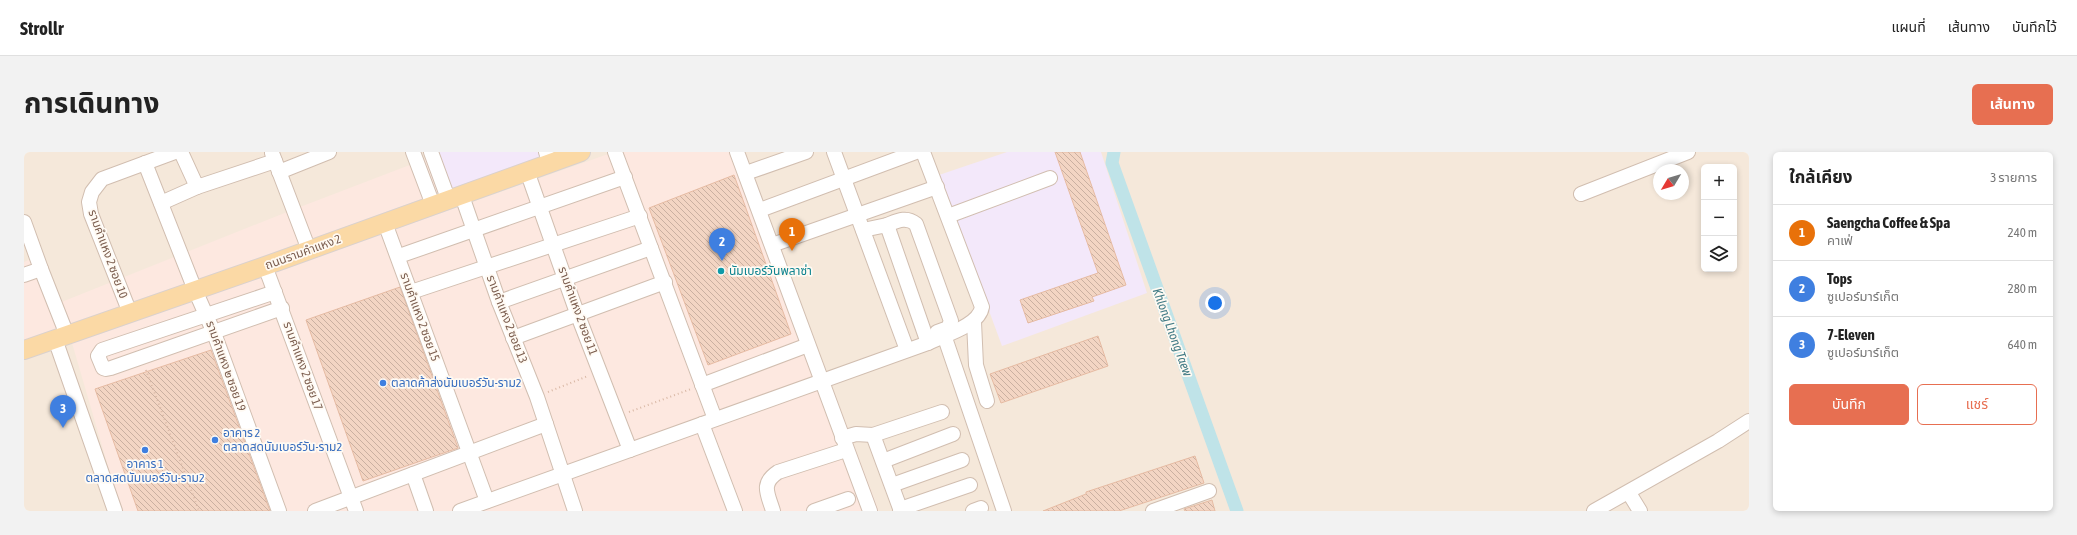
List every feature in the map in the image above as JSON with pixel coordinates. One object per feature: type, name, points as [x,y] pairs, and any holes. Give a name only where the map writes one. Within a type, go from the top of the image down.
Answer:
[{"type":"main road","name":"ถนนรามคำแหง 2","points":[[24,350],[386,223],[527,171],[548,158],[581,152]]},
{"type":"street","name":"รามคำแหง 2 ซอย 10","points":[[130,313],[91,214],[89,202],[92,192],[102,180],[175,152]]},
{"type":"street","points":[[181,152],[197,187]]},
{"type":"street","points":[[161,203],[197,187],[275,162],[329,152]]},
{"type":"street","points":[[413,152],[448,200]]},
{"type":"street","points":[[430,152],[448,200]]},
{"type":"street","points":[[616,152],[715,419]]},
{"type":"street","points":[[738,152],[844,444],[870,511]]},
{"type":"street","points":[[746,173],[806,152]]},
{"type":"street","points":[[834,152],[907,350]]},
{"type":"street","points":[[760,210],[916,152]]},
{"type":"street","points":[[923,152],[982,307],[981,315],[974,322],[944,335],[927,339]]},
{"type":"street","points":[[1581,194],[1688,152]]},
{"type":"street","points":[[275,162],[309,250]]},
{"type":"street","name":"รามคำแหง ๒ ซอย 19","points":[[145,163],[195,290],[214,333],[279,511]]},
{"type":"street","name":"รามคำแหง 2 ซอย 11","points":[[527,171],[577,313],[630,450]]},
{"type":"street","points":[[398,256],[475,231],[625,177]]},
{"type":"street","points":[[948,216],[1050,178]]},
{"type":"street","points":[[772,245],[937,187]]},
{"type":"street","name":"รามคำแหง 2 ซอย 13","points":[[448,200],[475,231],[499,302],[537,397],[575,511]]},
{"type":"street","points":[[411,292],[640,216]]},
{"type":"street","points":[[460,511],[907,350],[948,328],[951,321],[916,224],[911,220],[904,219],[887,225],[863,230]]},
{"type":"street","points":[[24,222],[41,269],[115,511]]},
{"type":"street","name":"รามคำแหง 2 ซอย 15","points":[[386,223],[487,501]]},
{"type":"street","points":[[887,225],[927,339]]},
{"type":"street","points":[[499,302],[651,248]]},
{"type":"street","name":"รามคำแหง 2 ซอย 17","points":[[265,266],[282,308],[356,511]]},
{"type":"street","points":[[24,276],[41,269]]},
{"type":"street","points":[[513,338],[577,313],[665,282]]},
{"type":"street","points":[[275,292],[102,350],[98,356],[103,368],[106,369],[214,333],[282,308]]},
{"type":"street","points":[[974,322],[976,365],[987,401]]},
{"type":"street","points":[[944,335],[1004,511]]},
{"type":"street","points":[[702,385],[808,345]]},
{"type":"street","points":[[773,511],[766,488],[771,477],[778,472],[844,444],[856,434],[873,435],[942,412]]},
{"type":"street","points":[[1594,511],[1628,493],[1749,421]]},
{"type":"street","points":[[315,511],[546,424]]},
{"type":"street","points":[[702,424],[735,511]]},
{"type":"street","points":[[883,460],[953,434]]},
{"type":"street","points":[[873,435],[901,510],[970,485]]},
{"type":"street","points":[[892,486],[962,460]]},
{"type":"street","points":[[413,474],[426,511]]},
{"type":"street","points":[[1153,511],[1209,491]]},
{"type":"street","points":[[1628,493],[1640,511]]},
{"type":"street","points":[[814,511],[848,499]]},
{"type":"path","points":[[141,358],[199,511]]},
{"type":"path","points":[[537,397],[600,371]]},
{"type":"path","points":[[617,416],[702,385]]},
{"type":"shaded area","points":[[24,152],[1749,152],[1749,511],[24,511]]},
{"type":"shaded area","points":[[425,152],[555,152],[441,192]]},
{"type":"shaded area","points":[[614,152],[744,152],[879,511],[121,511],[72,343]]},
{"type":"shaded area","points":[[1007,152],[1101,152],[1147,293],[1002,346],[939,175]]},
{"type":"shaded area","points":[[428,158],[441,192],[24,344],[24,262],[31,259],[49,307],[287,212]]},
{"type":"building","points":[[1055,152],[1080,152],[1126,285],[1092,297],[1094,301],[1028,323],[1020,300],[1098,273]]},
{"type":"building","name":"นัมเบอร์วันพลาซ่า","points":[[734,175],[791,334],[708,365],[649,208]]},
{"type":"building","name":"ตลาดค้าส่งนัมเบอร์วัน-ราม2","points":[[400,287],[458,448],[363,481],[306,320]]},
{"type":"building","points":[[1098,336],[1108,366],[1001,403],[990,374]]},
{"type":"building","points":[[211,350],[270,511],[138,511],[95,389]]},
{"type":"building","points":[[1195,456],[1204,483],[1119,511],[1043,511],[1086,494],[1086,492]]},
{"type":"building","points":[[1212,500],[1215,511],[1185,511],[1184,509]]},
{"type":"waterway","name":"Khlong Lhong Taew","points":[[1114,152],[1112,163],[1237,511]]},
{"type":"place","name":"Saengcha Coffee & Spa","points":[[792,251]]},
{"type":"place","name":"Tops","points":[[722,261]]},
{"type":"place","name":"นัมเบอร์วันพลาซ่า","points":[[721,271]]},
{"type":"place","name":"ตลาดค้าส่งนัมเบอร์วัน-ราม2","points":[[383,383]]},
{"type":"place","name":"7-Eleven","points":[[63,428]]},
{"type":"place","name":"อาคาร 2 ตลาดสดนัมเบอร์วัน-ราม2","points":[[215,440]]},
{"type":"place","name":"อาคาร 1 ตลาดสดนัมเบอร์วัน-ราม2","points":[[145,450]]}]
